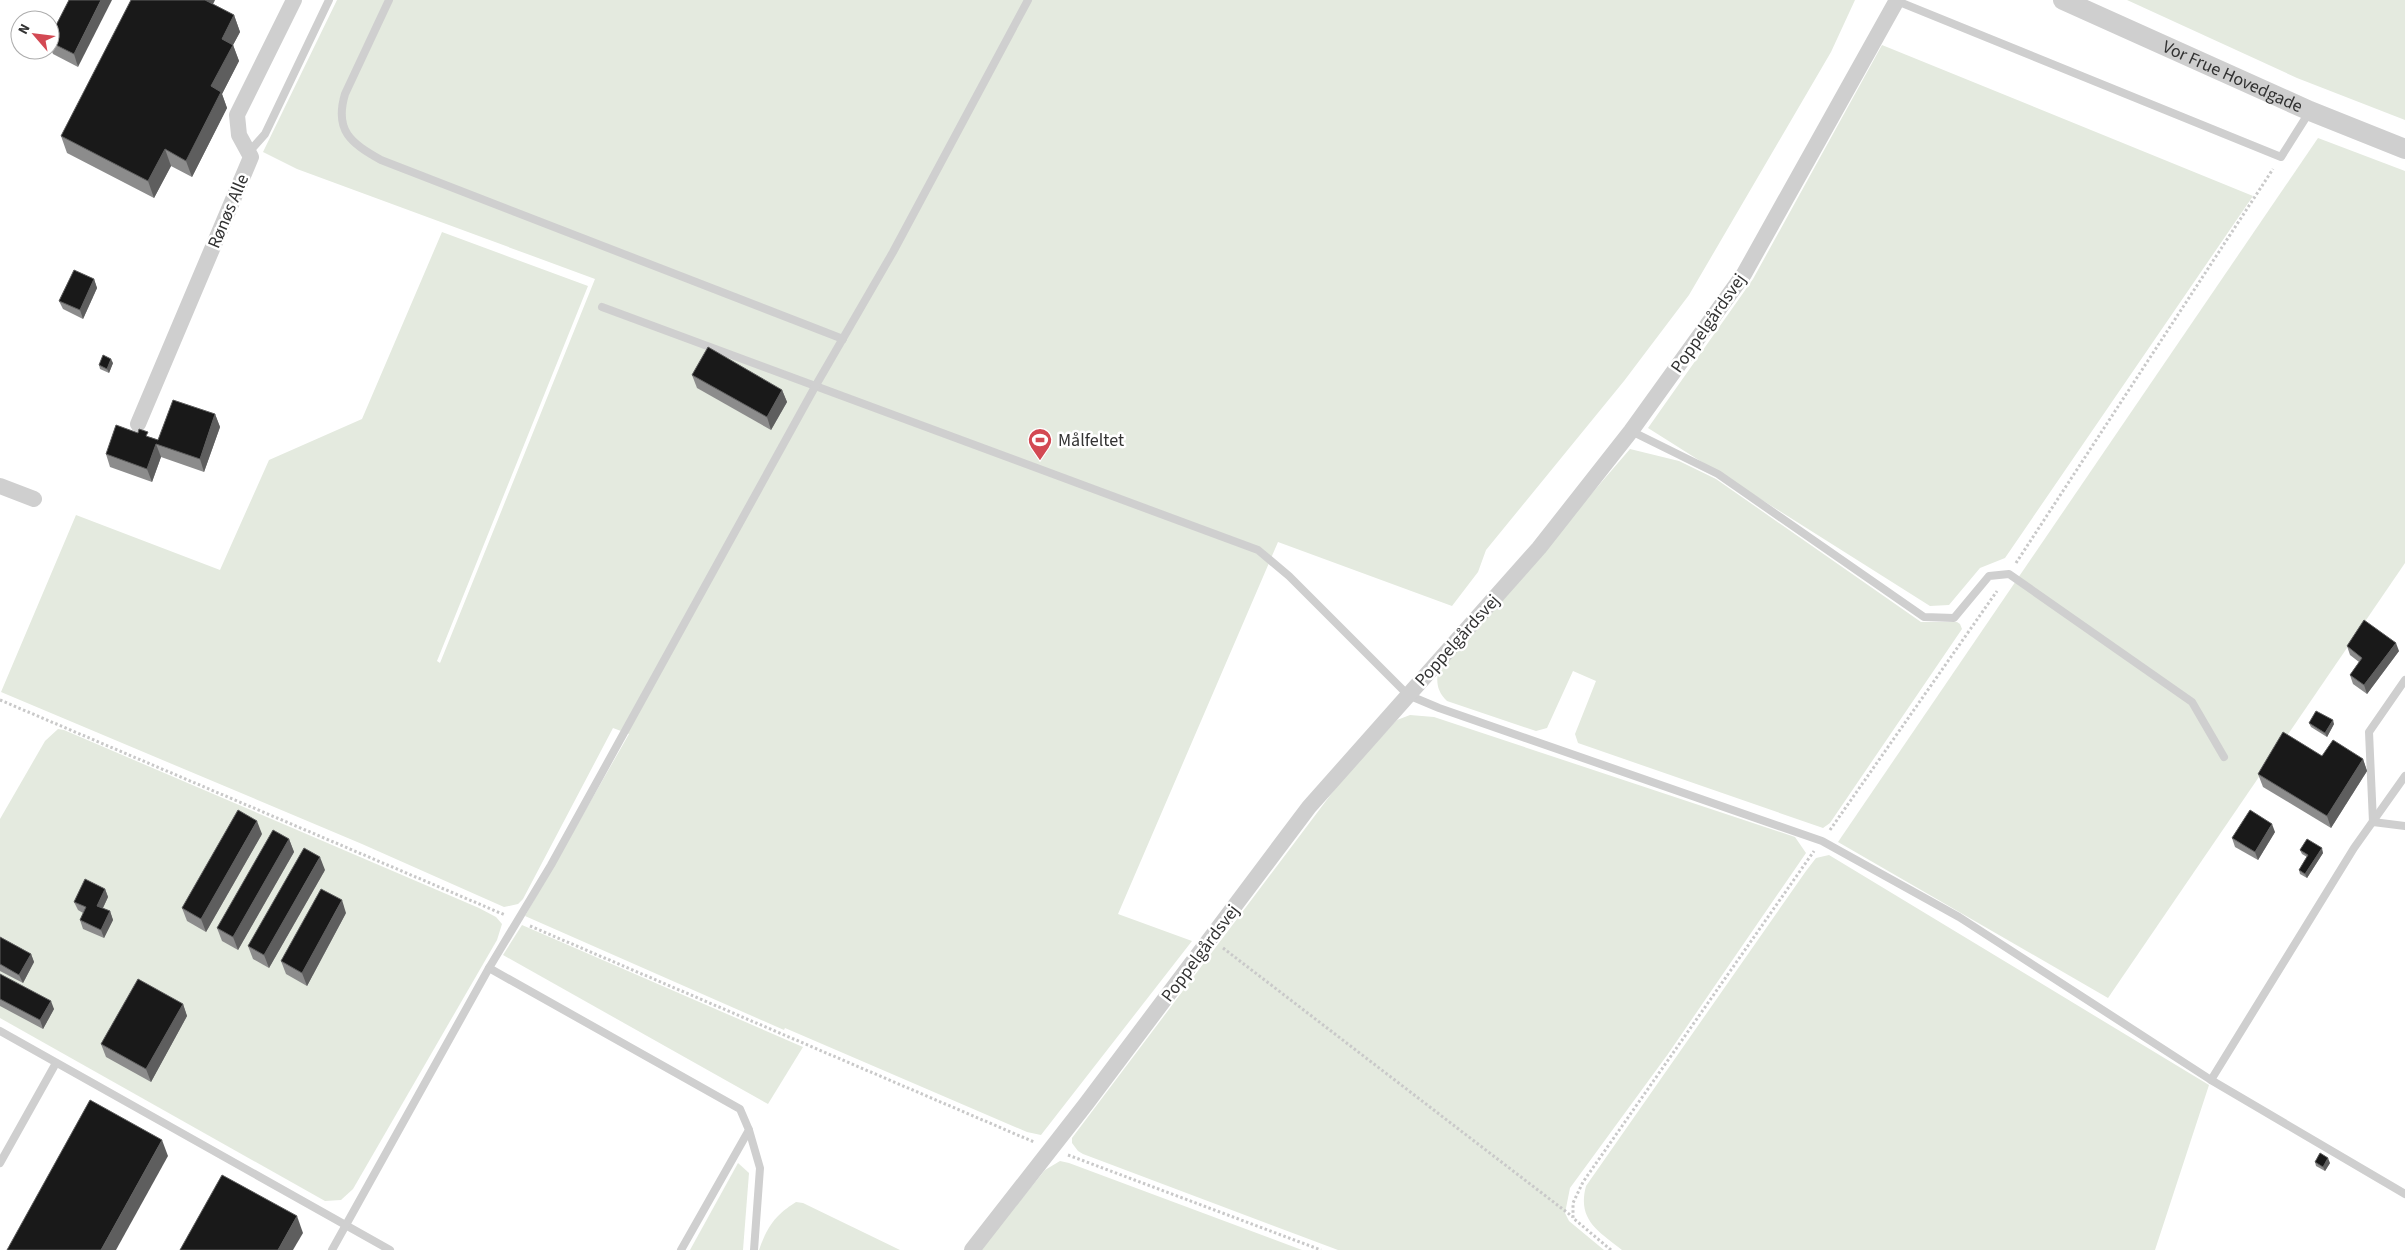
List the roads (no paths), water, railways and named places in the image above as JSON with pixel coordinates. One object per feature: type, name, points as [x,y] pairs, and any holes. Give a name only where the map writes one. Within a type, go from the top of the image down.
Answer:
[{"type":"street","name":"Rønøs Alle","points":[[138,424],[251,157],[239,135],[237,115],[294,0]]},
{"type":"street","name":"Poppelgårdsvej","points":[[972,1250],[1051,1149],[1309,807],[1539,548],[1631,431],[1744,274],[1897,0]]},
{"type":"street","name":"Vor Frue Hovedgade","points":[[2063,0],[2310,111],[2405,149]]},
{"type":"street","points":[[0,486],[34,499]]},
{"type":"lane","points":[[249,153],[265,134],[329,0]]},
{"type":"lane","points":[[389,0],[345,94],[341,108],[342,124],[347,135],[356,146],[381,160],[843,339]]},
{"type":"lane","points":[[332,1250],[489,968],[551,865],[816,386],[893,252],[1028,0]]},
{"type":"lane","points":[[1897,0],[2281,157],[2310,111]]},
{"type":"lane","points":[[602,307],[1258,550],[1288,576],[1408,695],[1439,708],[1822,841],[1959,917],[2211,1080],[2405,1194]]},
{"type":"lane","points":[[1631,431],[1718,474],[1924,617],[1954,618],[1989,576],[2009,574],[2192,702],[2224,757]]},
{"type":"lane","points":[[2373,822],[2369,732],[2405,680]]},
{"type":"lane","points":[[2211,1080],[2354,848],[2405,776]]},
{"type":"lane","points":[[2373,822],[2405,826]]},
{"type":"lane","points":[[489,968],[740,1109],[749,1130],[760,1168],[754,1250]]},
{"type":"lane","points":[[0,1031],[390,1250]]},
{"type":"lane","points":[[0,1163],[56,1063]]},
{"type":"lane","points":[[682,1250],[749,1130]]},
{"type":"place","name":"Målfeltet","points":[[1040,461]]}]
